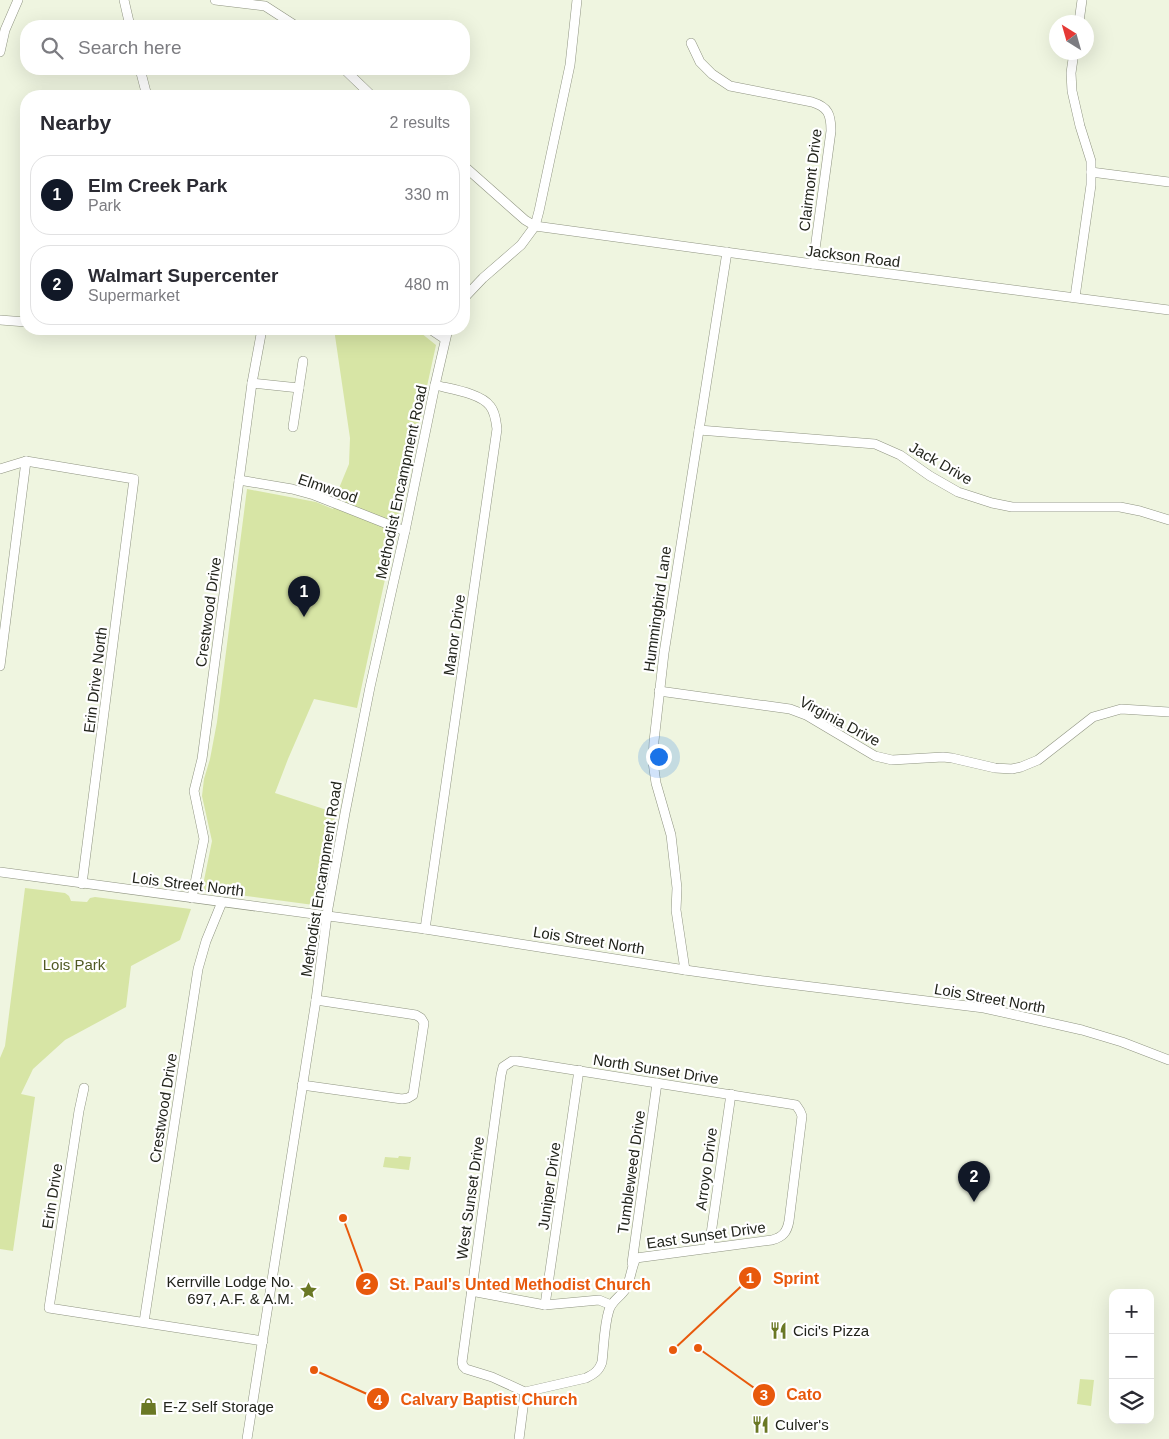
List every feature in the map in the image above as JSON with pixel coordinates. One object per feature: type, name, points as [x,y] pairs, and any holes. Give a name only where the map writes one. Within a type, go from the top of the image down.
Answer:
[{"type":"street","points":[[0,52],[5,30],[18,0]]},
{"type":"street","points":[[124,0],[129,20]]},
{"type":"street","points":[[215,0],[265,6],[287,20]]},
{"type":"street","points":[[470,292],[521,245],[535,226],[570,65],[577,0]]},
{"type":"street","points":[[1080,15],[1082,0]]},
{"type":"street","name":"Clairmont Drive","points":[[691,43],[700,62],[712,74],[730,86],[812,102],[822,106],[829,113],[831,131],[813,264]]},
{"type":"street","points":[[1073,60],[1072,91],[1091,161],[1091,185],[1075,298]]},
{"type":"street","points":[[141,75],[145,90]]},
{"type":"street","points":[[350,75],[366,90]]},
{"type":"street","points":[[470,171],[525,220],[535,226]]},
{"type":"street","points":[[1091,172],[1169,182]]},
{"type":"street","name":"Jackson Road","points":[[535,226],[1169,310]]},
{"type":"street","name":"Hummingbird Lane","points":[[685,970],[676,910],[678,888],[670,835],[656,783],[653,762],[654,741],[664,653],[727,252]]},
{"type":"street","points":[[0,320],[20,322]]},
{"type":"street","name":"Crestwood Drive","points":[[192,898],[204,839],[194,791],[202,759],[252,383],[261,335]]},
{"type":"street","points":[[439,335],[445,339]]},
{"type":"street","name":"Methodist Encampment Road","points":[[247,1439],[316,1000],[327,917],[345,813],[368,697],[406,531],[446,335]]},
{"type":"street","points":[[293,427],[303,361]]},
{"type":"street","points":[[252,383],[299,388]]},
{"type":"street","name":"Manor Drive","points":[[425,928],[497,429],[495,416],[490,404],[479,397],[435,385]]},
{"type":"street","name":"Jack Drive","points":[[699,430],[875,444],[900,455],[930,476],[958,492],[992,503],[1012,507],[1120,507],[1169,520]]},
{"type":"street","points":[[0,469],[26,461],[0,666]]},
{"type":"street","name":"Erin Drive North","points":[[26,461],[134,479],[82,884]]},
{"type":"street","name":"Elmwood","points":[[239,480],[292,489],[314,495],[406,531]]},
{"type":"street","name":"Virginia Drive","points":[[660,691],[790,709],[806,715],[875,756],[883,758],[892,760],[943,757],[1004,769],[1021,767],[1038,760],[1093,717],[1121,709],[1169,712]]},
{"type":"street","name":"Lois Street North","points":[[0,872],[327,917],[425,928],[685,970],[984,1008],[1082,1030],[1122,1042],[1169,1060]]},
{"type":"street","name":"Crestwood Drive","points":[[144,1322],[198,969],[206,941],[222,902]]},
{"type":"street","points":[[302,1085],[402,1099],[413,1095],[424,1023],[421,1018],[416,1015],[316,1000]]},
{"type":"street","name":"North Sunset Drive","points":[[512,1061],[580,1070],[796,1105]]},
{"type":"street","name":"West Sunset Drive","points":[[512,1061],[506,1064],[500,1075],[462,1356],[463,1366],[466,1369],[492,1377],[525,1392]]},
{"type":"street","name":"Juniper Drive","points":[[545,1305],[580,1070]]},
{"type":"street","name":"Tumbleweed Drive","points":[[632,1266],[657,1083]]},
{"type":"street","name":"Erin Drive","points":[[84,1088],[49,1308],[144,1322]]},
{"type":"street","name":"Arroyo Drive","points":[[709,1248],[731,1094]]},
{"type":"street","name":"East Sunset Drive","points":[[525,1392],[586,1378],[596,1372],[602,1362],[608,1313],[611,1305],[627,1286],[636,1258],[772,1240],[786,1232],[802,1116],[796,1105]]},
{"type":"street","points":[[471,1291],[545,1305],[599,1300],[611,1305]]},
{"type":"street","points":[[144,1322],[263,1341]]},
{"type":"street","points":[[519,1439],[525,1392]]},
{"type":"green space","points":[[335,335],[424,335],[436,345],[357,708],[314,699],[275,793],[336,813],[321,906],[202,890],[212,841],[202,796],[217,722],[247,489],[316,502],[333,509],[337,493],[349,464],[350,438]]},
{"type":"green space","name":"Lois Park","points":[[25,888],[65,893],[71,901],[87,902],[90,898],[95,897],[191,909],[180,940],[131,966],[126,1007],[65,1040],[33,1069],[21,1094],[35,1097],[13,1251],[0,1249],[0,1058],[5,1046]]},
{"type":"green space","points":[[399,1156],[411,1157],[409,1170],[383,1167],[385,1157],[398,1158]]},
{"type":"green space","points":[[1080,1379],[1094,1380],[1091,1406],[1077,1404]]},
{"type":"place","name":"Elm Creek Park","points":[[304,617]]},
{"type":"place","name":"Walmart Supercenter","points":[[974,1202]]},
{"type":"place","name":"St. Paul's Unted Methodist Church","points":[[343,1218]]},
{"type":"place","name":"Kerrville Lodge No. 697, A.F. & A.M.","points":[[308,1290]]},
{"type":"place","name":"Cici's Pizza","points":[[779,1330]]},
{"type":"place","name":"Cato","points":[[698,1348]]},
{"type":"place","name":"Sprint","points":[[673,1350]]},
{"type":"place","name":"Calvary Baptist Church","points":[[314,1370]]},
{"type":"place","name":"E-Z Self Storage","points":[[149,1406]]},
{"type":"place","name":"Culver's","points":[[761,1424]]}]
